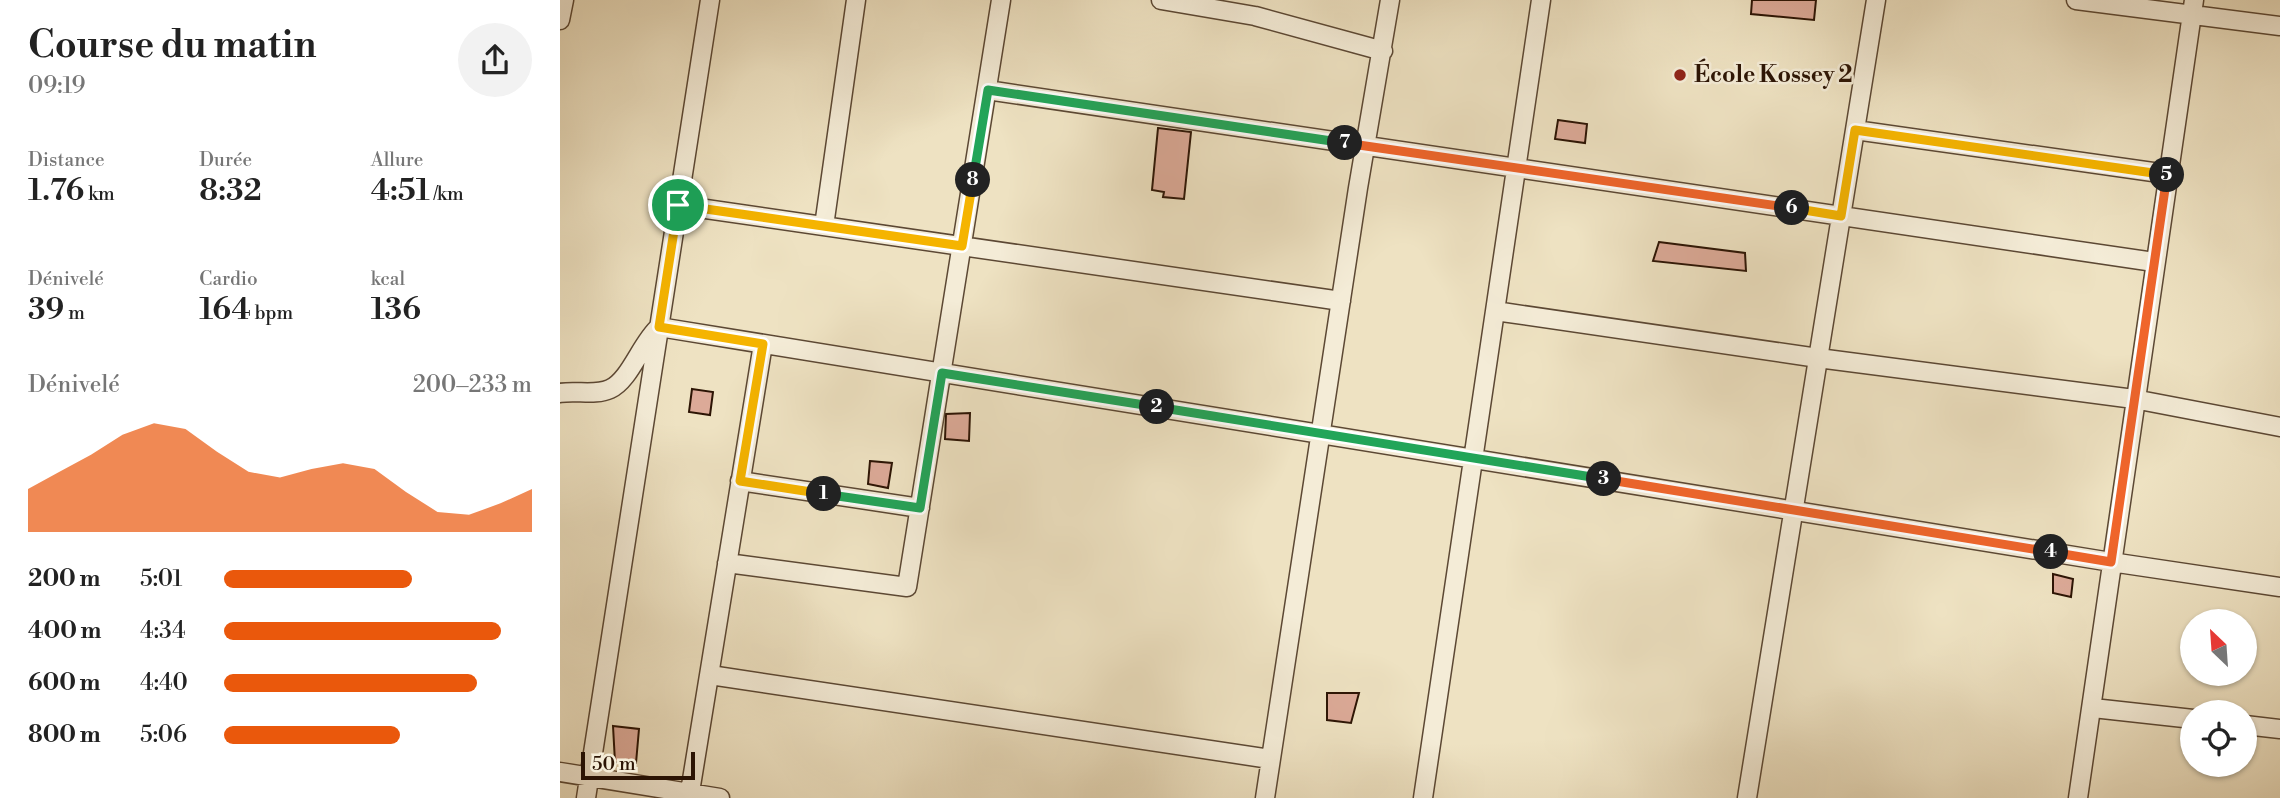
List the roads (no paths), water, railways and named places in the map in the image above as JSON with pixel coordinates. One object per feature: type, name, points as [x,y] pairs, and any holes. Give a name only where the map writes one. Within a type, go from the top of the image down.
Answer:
[{"type":"street","points":[[560,20],[564,0]]},
{"type":"street","points":[[824,226],[856,0]]},
{"type":"street","points":[[727,563],[907,587],[1001,0]]},
{"type":"street","points":[[1161,0],[1255,16],[1383,51]]},
{"type":"street","points":[[1265,798],[1365,146],[1390,0]]},
{"type":"street","points":[[1423,798],[1541,0]]},
{"type":"street","points":[[1747,798],[1876,0]]},
{"type":"street","points":[[2076,0],[2193,7],[2280,26]]},
{"type":"street","points":[[586,798],[709,1]]},
{"type":"street","points":[[2078,798],[2193,7]]},
{"type":"street","points":[[988,90],[2154,262]]},
{"type":"street","points":[[1855,130],[2167,174]]},
{"type":"street","points":[[678,205],[1341,301]]},
{"type":"street","points":[[1495,311],[1818,358],[2134,399],[2280,427]]},
{"type":"street","points":[[659,327],[2280,587]]},
{"type":"street","points":[[560,393],[612,389],[622,380],[659,327]]},
{"type":"street","points":[[689,796],[763,344]]},
{"type":"street","points":[[740,481],[920,508]]},
{"type":"street","points":[[710,675],[1270,760]]},
{"type":"street","points":[[2093,708],[2180,718]]},
{"type":"street","points":[[2257,726],[2280,729]]},
{"type":"street","points":[[560,772],[689,796],[720,798]]},
{"type":"place","name":"École Kossey 2","points":[[1680,75]]}]
